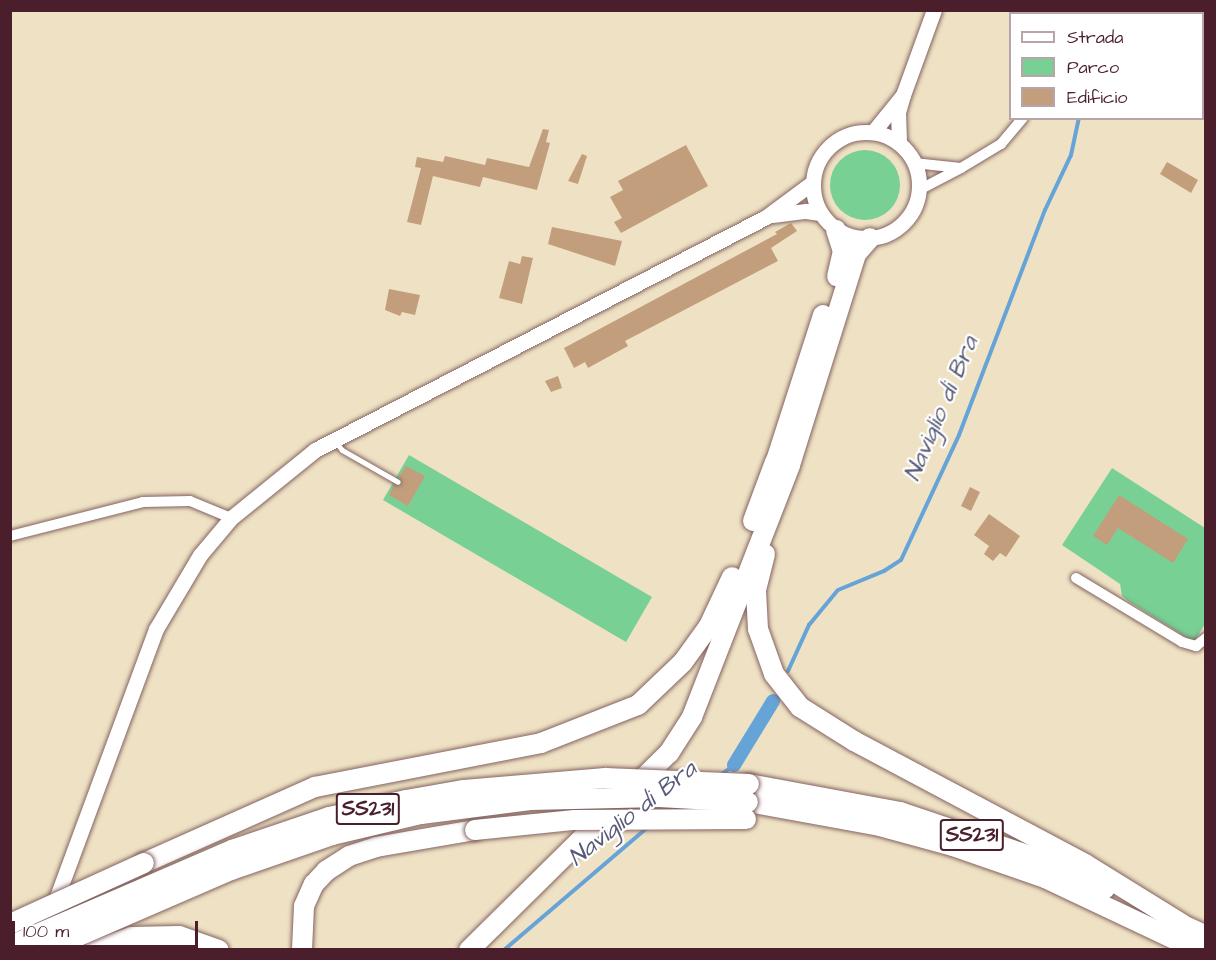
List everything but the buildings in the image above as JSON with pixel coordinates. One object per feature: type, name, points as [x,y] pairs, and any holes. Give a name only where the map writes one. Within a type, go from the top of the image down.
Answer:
[{"type":"highway","points":[[836,230],[842,242],[842,262],[782,464],[756,591],[758,629],[774,674],[800,707],[854,741],[1085,864],[1182,924]]},
{"type":"highway","points":[[469,950],[682,736],[708,678],[856,254],[870,238]]},
{"type":"highway","points":[[10,924],[315,787],[541,743],[638,705],[683,662],[709,626],[782,464]]},
{"type":"highway","name":"SS231","points":[[10,946],[150,883],[329,817],[464,790],[605,778],[801,810],[953,846],[1045,878],[1197,950]]},
{"type":"highway","name":"SS231","points":[[46,950],[231,870],[332,835],[421,814],[530,800],[659,797],[900,812],[956,829],[1045,861],[1206,936]]},
{"type":"highway","points":[[302,950],[304,906],[314,884],[326,871],[350,856],[376,847],[475,830],[748,802]]},
{"type":"highway","points":[[94,950],[131,937],[179,936],[219,950]]},
{"type":"main road","points":[[899,144],[898,112],[934,10]]},
{"type":"main road","points":[[873,132],[903,95]]},
{"type":"main road","points":[[873,132],[899,144],[914,163],[919,190],[913,210],[903,223],[891,232],[870,238],[836,230],[820,213],[812,183],[816,166],[835,141],[850,134],[873,132]]},
{"type":"main road","points":[[38,950],[156,629],[200,555],[231,518],[292,466],[334,440],[766,216],[812,183]]},
{"type":"main road","points":[[766,216],[797,211],[820,213]]},
{"type":"street","points":[[919,190],[1001,144],[1021,120]]},
{"type":"street","points":[[914,163],[961,168]]},
{"type":"street","points":[[10,536],[143,502],[190,501],[231,518]]},
{"type":"street","points":[[1076,578],[1182,642],[1196,646],[1206,638]]},
{"type":"lane","points":[[334,440],[342,450],[398,482]]},
{"type":"green space","points":[[858,150],[872,150],[885,156],[894,165],[900,178],[898,198],[890,210],[872,220],[858,220],[845,214],[836,205],[830,192],[830,178],[836,165],[845,156]]},
{"type":"green space","points":[[409,455],[652,597],[626,642],[383,500]]},
{"type":"green space","points":[[1112,468],[1205,528],[1205,624],[1194,642],[1128,601],[1122,596],[1120,584],[1062,545]]},
{"type":"waterway","name":"Naviglio di Bra","points":[[788,671],[809,625],[838,590],[884,571],[901,560],[959,435],[1045,210],[1071,155],[1079,120]]},
{"type":"waterway","name":"Naviglio di Bra","points":[[734,765],[773,701]]},
{"type":"waterway","name":"Naviglio di Bra","points":[[719,776],[734,765]]},
{"type":"waterway","name":"Naviglio di Bra","points":[[504,950],[648,827]]}]
